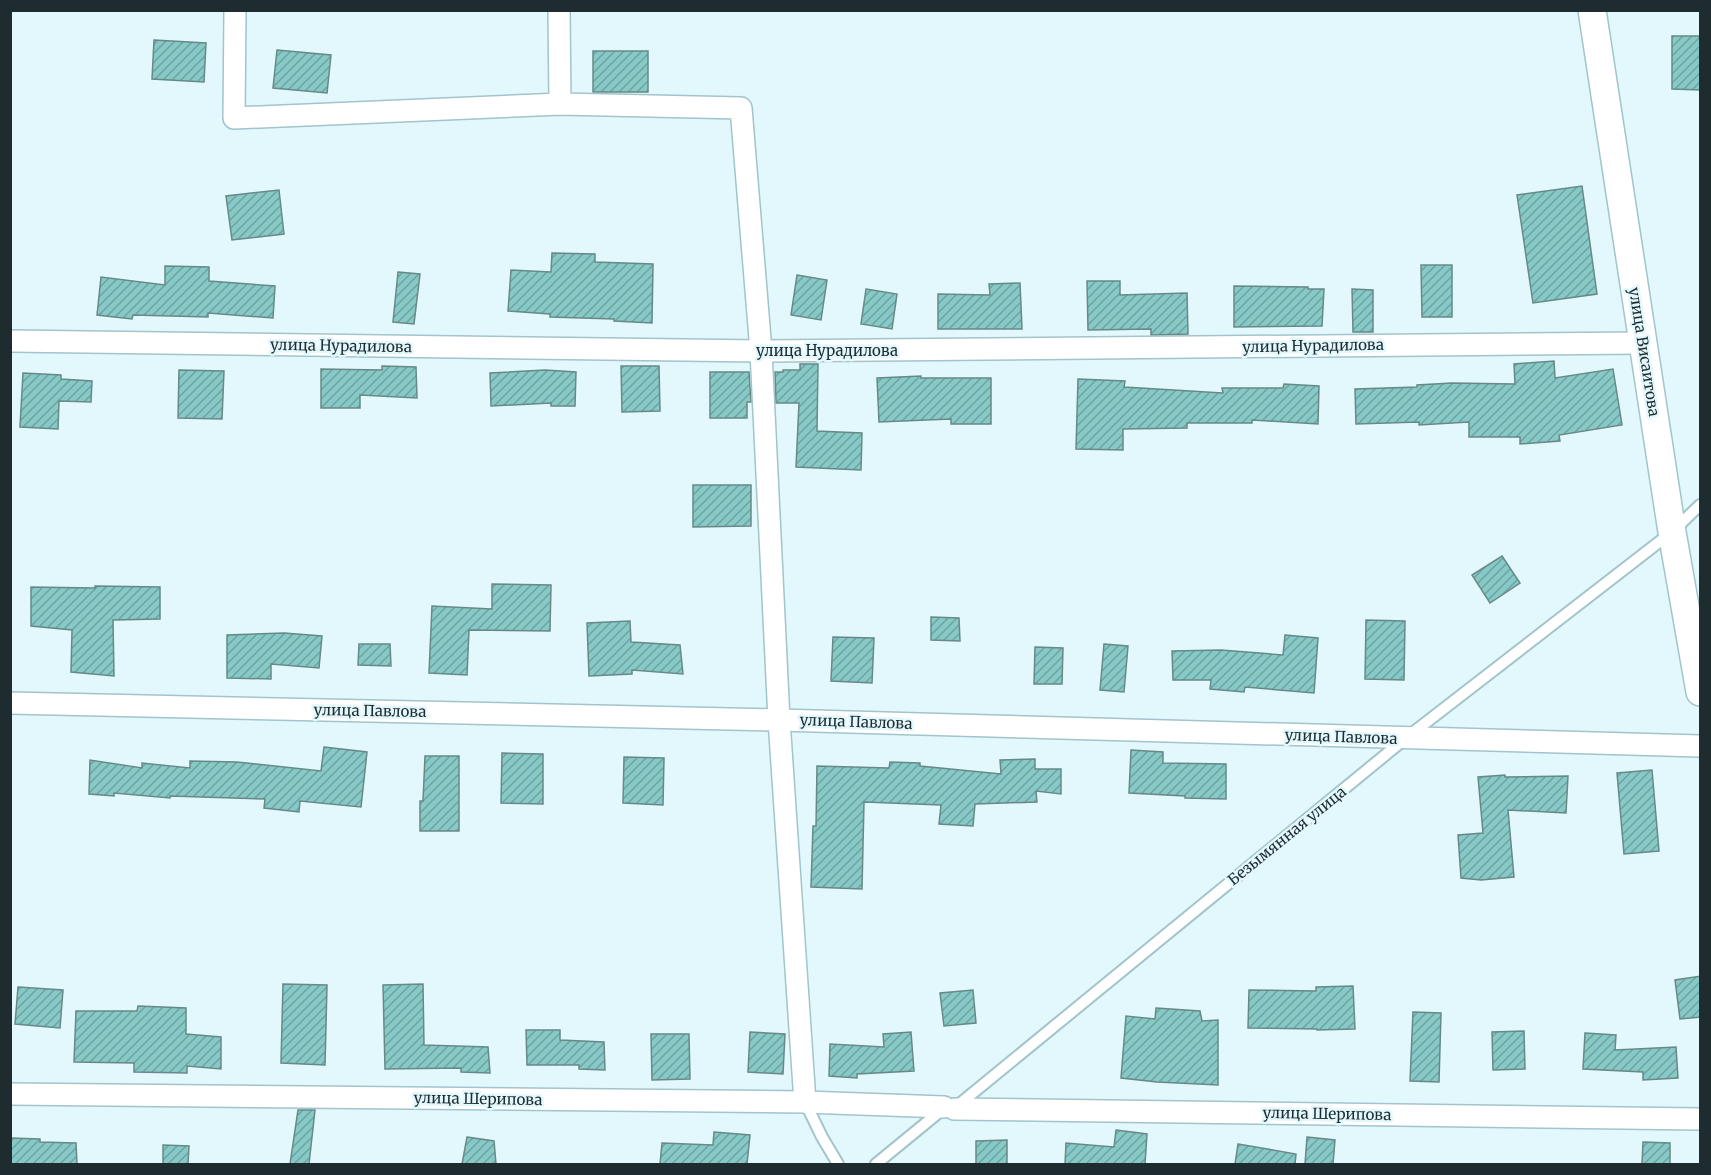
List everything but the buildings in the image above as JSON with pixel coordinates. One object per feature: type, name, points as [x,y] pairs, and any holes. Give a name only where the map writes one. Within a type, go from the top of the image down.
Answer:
[{"type":"street","points":[[235,10],[234,117],[560,104],[741,108],[761,351],[779,720],[805,1102]]},
{"type":"street","points":[[559,10],[560,104]]},
{"type":"street","name":"улица Висаитова","points":[[1592,10],[1672,532],[1701,692]]},
{"type":"street","name":"улица Нурадилова","points":[[10,341],[761,351],[1643,343]]},
{"type":"street","name":"улица Павлова","points":[[10,703],[779,720],[1701,746]]},
{"type":"street","name":"улица Шерипова","points":[[10,1094],[805,1102],[949,1108],[1701,1119]]},
{"type":"lane","name":"Безымянная улица","points":[[876,1164],[949,1108],[1406,738],[1672,532],[1701,505]]},
{"type":"lane","points":[[805,1102],[838,1164]]}]
